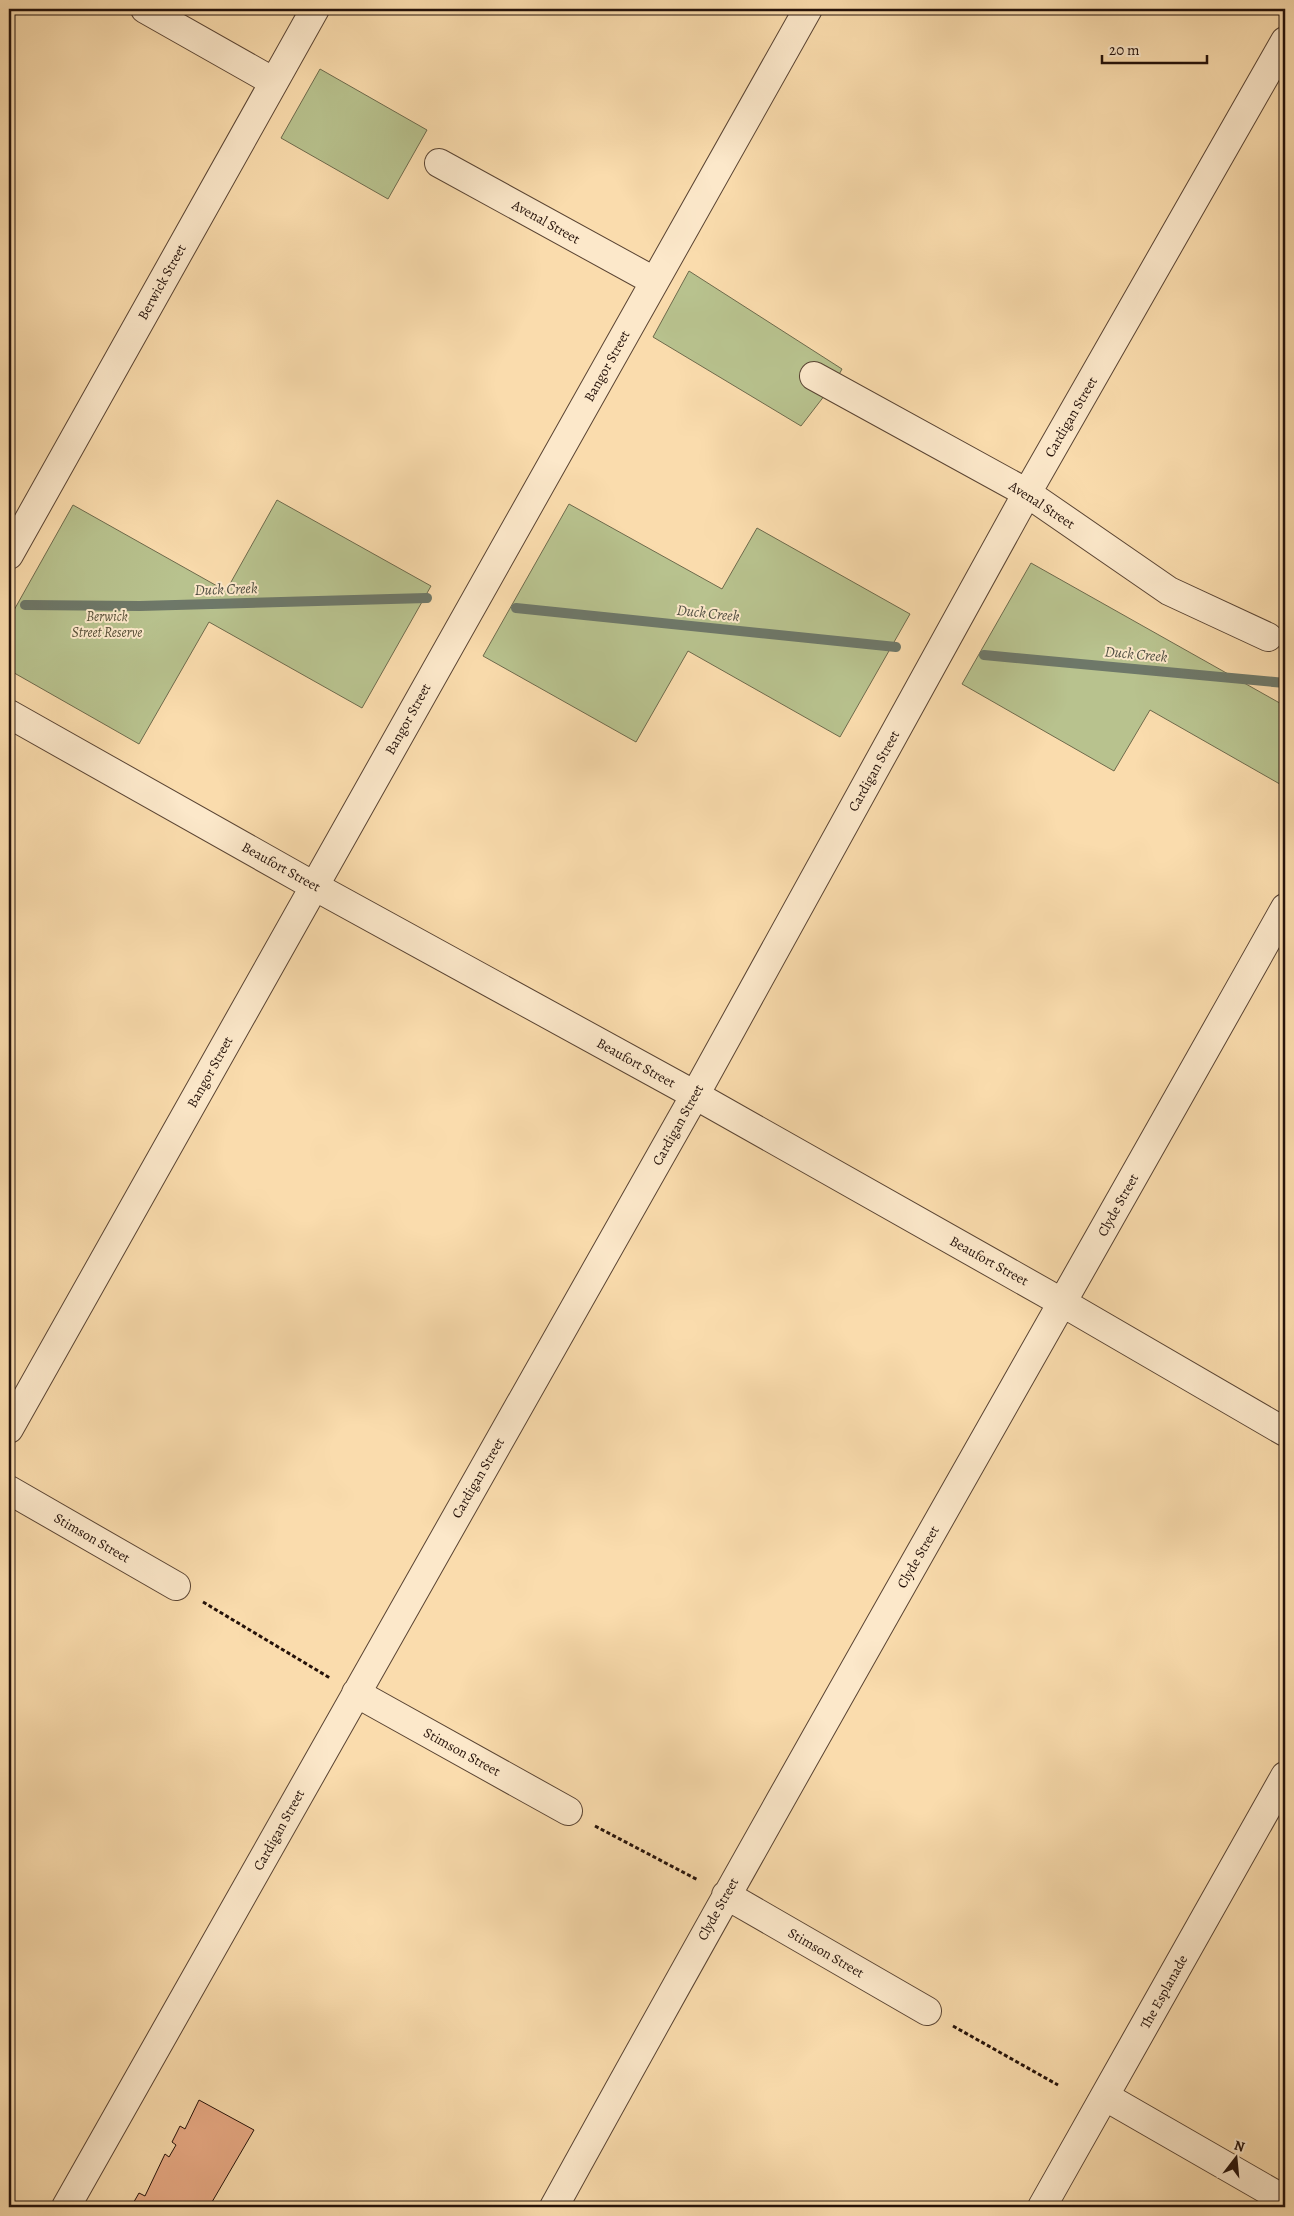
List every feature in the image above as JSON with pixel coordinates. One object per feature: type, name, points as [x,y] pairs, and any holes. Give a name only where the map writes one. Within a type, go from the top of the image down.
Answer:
[{"type":"street","points":[[145,9],[274,82]]},
{"type":"street","name":"Berwick Street","points":[[9,555],[315,9]]},
{"type":"street","name":"Bangor Street","points":[[9,1429],[808,9]]},
{"type":"street","name":"Cardigan Street","points":[[66,2207],[695,1095],[1027,493],[1285,41]]},
{"type":"street","name":"Avenal Street","points":[[439,163],[654,281]]},
{"type":"street","name":"Avenal Street","points":[[814,376],[1027,493],[1169,591],[1268,637]]},
{"type":"street","name":"Beaufort Street","points":[[9,714],[314,886],[695,1095],[1063,1303],[1285,1432]]},
{"type":"street","name":"Clyde Street","points":[[554,2207],[726,1895],[1285,908]]},
{"type":"street","name":"Stimson Street","points":[[9,1490],[176,1586]]},
{"type":"street","name":"Stimson Street","points":[[356,1693],[568,1811]]},
{"type":"street","name":"The Esplanade","points":[[1042,2207],[1106,2097],[1285,1776]]},
{"type":"street","name":"Stimson Street","points":[[726,1895],[927,2011]]},
{"type":"street","points":[[1106,2097],[1285,2200]]},
{"type":"path","points":[[176,1586],[356,1693]]},
{"type":"path","points":[[568,1811],[726,1895]]},
{"type":"path","points":[[927,2011],[1058,2085]]},
{"type":"green space","points":[[320,69],[427,130],[388,199],[281,138]]},
{"type":"green space","points":[[689,271],[842,369],[835,382],[801,426],[653,337]]},
{"type":"green space","name":"Berwick Street Reserve","points":[[277,500],[431,586],[362,708],[209,622],[139,744],[9,670],[9,619],[73,505],[226,591]]},
{"type":"green space","points":[[569,504],[722,589],[757,528],[910,614],[840,737],[688,651],[636,742],[483,656]]},
{"type":"green space","points":[[1031,563],[1285,706],[1285,787],[1150,710],[1114,771],[962,684]]},
{"type":"building","points":[[199,2100],[254,2130],[212,2202],[207,2207],[131,2207],[139,2193],[145,2196],[165,2154],[169,2157],[176,2145],[172,2142],[180,2126],[185,2129]]},
{"type":"waterway","name":"Duck Creek","points":[[25,605],[140,606],[427,598]]},
{"type":"waterway","name":"Duck Creek","points":[[516,608],[896,647]]},
{"type":"waterway","name":"Duck Creek","points":[[984,655],[1285,683]]}]
